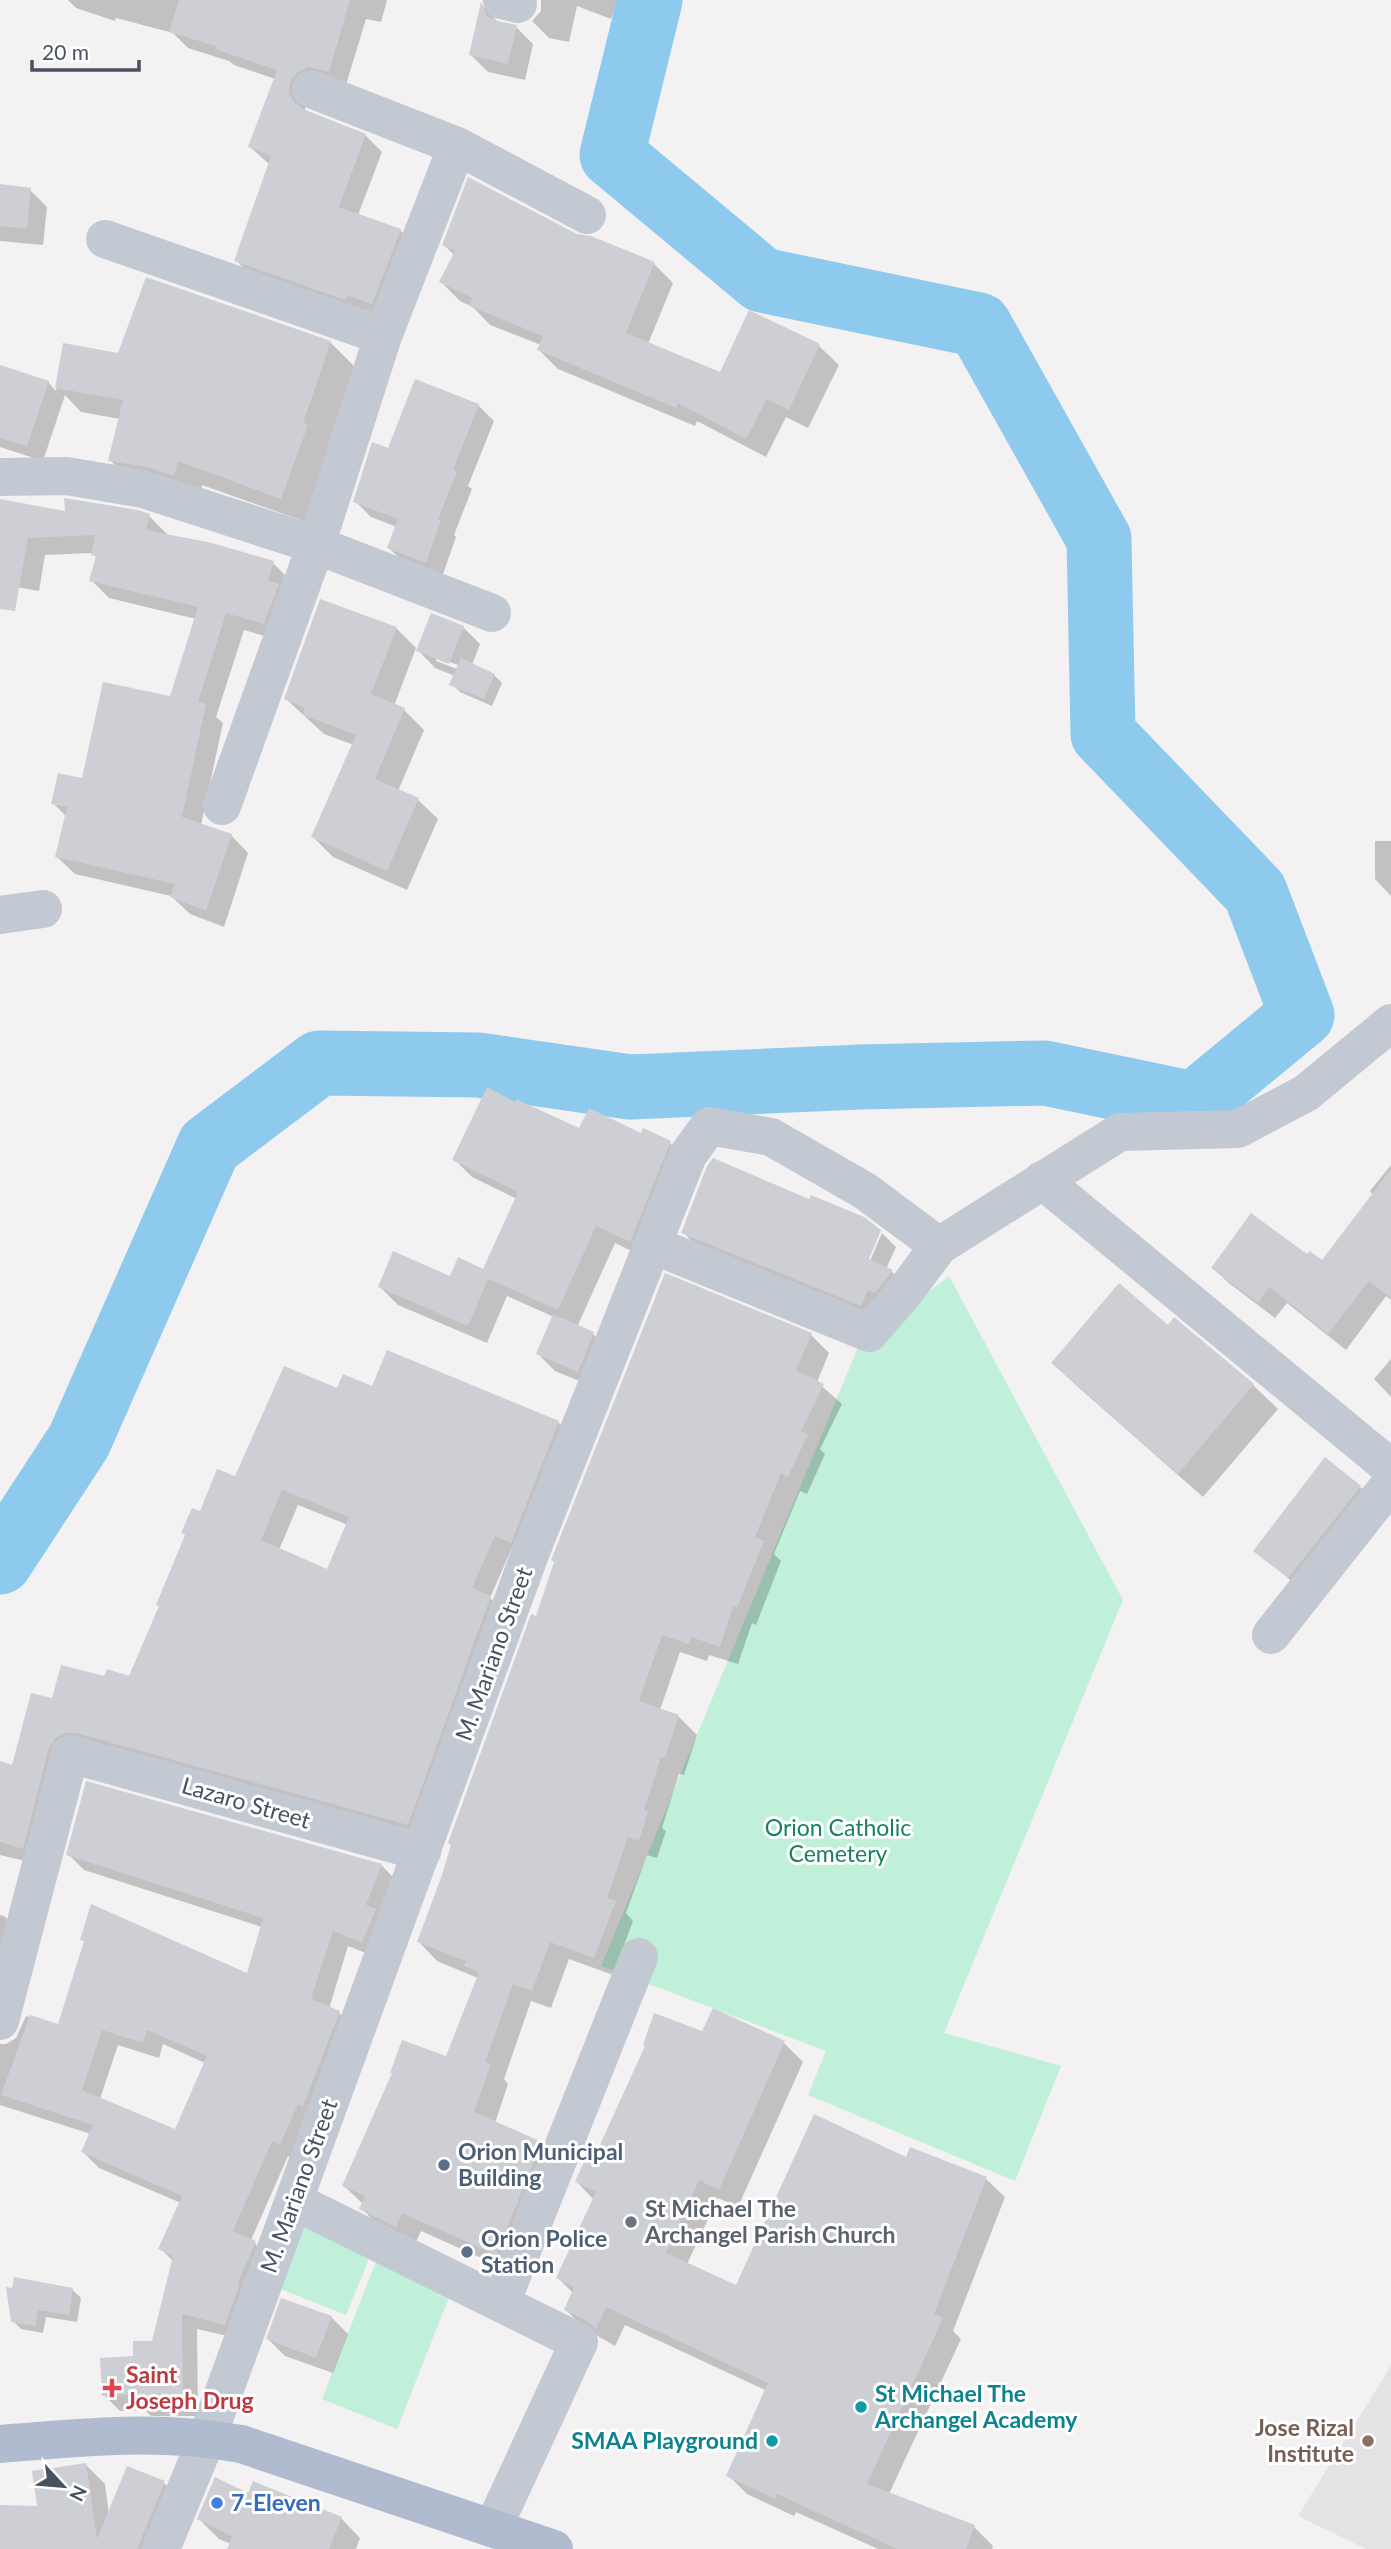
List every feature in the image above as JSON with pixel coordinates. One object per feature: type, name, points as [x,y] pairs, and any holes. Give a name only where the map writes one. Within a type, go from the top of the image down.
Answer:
[{"type":"main road","points":[[0,2444],[104,2435],[207,2438],[241,2444],[554,2549]]},
{"type":"street","points":[[311,89],[457,146],[587,215]]},
{"type":"street","points":[[222,806],[316,545],[383,336],[457,146]]},
{"type":"street","points":[[105,239],[383,336]]},
{"type":"street","points":[[0,477],[66,476],[143,489],[316,545],[492,613]]},
{"type":"street","points":[[0,915],[43,909]]},
{"type":"street","points":[[653,1245],[869,1333],[939,1246],[1120,1132],[1238,1129],[1306,1093],[1391,1023]]},
{"type":"street","name":"M. Mariano Street","points":[[161,2549],[207,2438],[530,1555],[688,1155],[709,1126],[771,1137],[865,1191],[939,1246]]},
{"type":"street","points":[[1042,1180],[1391,1468]]},
{"type":"street","points":[[1271,1635],[1391,1483]]},
{"type":"street","name":"Lazaro Street","points":[[0,2021],[71,1754],[422,1852]]},
{"type":"street","points":[[501,2303],[639,1957]]},
{"type":"street","points":[[294,2202],[579,2342],[493,2528]]},
{"type":"shaded area","name":"Jose Rizal Institute","points":[[1391,2366],[1391,2549],[1366,2549],[1298,2516]]},
{"type":"green space","name":"Orion Catholic Cemetery","points":[[949,1276],[1123,1600],[944,2033],[1061,2066],[1015,2181],[808,2095],[826,2051],[601,1966],[859,1345]]},
{"type":"green space","points":[[302,2214],[375,2244],[346,2315],[273,2286]]},
{"type":"green space","points":[[376,2262],[451,2292],[397,2429],[322,2399]]},
{"type":"building","points":[[179,0],[350,0],[329,72],[308,67],[298,72],[291,80],[289,92],[294,102],[303,109],[366,134],[339,207],[401,229],[372,304],[347,295],[345,300],[234,261],[271,156],[248,147],[277,70],[215,49],[216,46],[169,32]]},
{"type":"building","points":[[481,2],[487,16],[517,25],[508,64],[469,55]]},
{"type":"building","points":[[468,177],[577,234],[591,236],[655,262],[626,333],[720,372],[749,310],[820,344],[789,410],[767,399],[746,439],[678,403],[676,408],[537,350],[543,336],[469,306],[472,298],[439,282],[455,251],[442,245]]},
{"type":"building","points":[[0,184],[31,188],[27,229],[0,226]]},
{"type":"building","points":[[146,277],[331,341],[303,423],[308,425],[281,499],[178,461],[174,476],[147,467],[108,461],[123,400],[55,388],[63,343],[118,353]]},
{"type":"building","points":[[0,365],[49,381],[27,446],[0,438]]},
{"type":"building","points":[[415,379],[479,404],[453,470],[457,472],[438,519],[441,520],[426,563],[387,548],[398,519],[353,502],[372,442],[388,448]]},
{"type":"building","points":[[64,498],[138,510],[150,514],[146,530],[212,543],[274,561],[268,580],[279,584],[264,624],[226,613],[198,702],[206,704],[182,817],[232,834],[206,911],[170,897],[175,884],[55,857],[67,807],[51,804],[58,773],[82,778],[103,682],[170,696],[198,607],[89,581],[96,556],[91,555],[95,535],[28,538],[15,611],[0,609],[0,499],[65,511]]},
{"type":"building","points":[[320,599],[397,627],[371,694],[405,708],[375,779],[419,798],[387,871],[311,837],[356,735],[303,715],[305,708],[284,699]]},
{"type":"building","points":[[431,613],[464,626],[449,664],[416,651]]},
{"type":"building","points":[[461,658],[495,674],[484,699],[449,685]]},
{"type":"building","points":[[487,1087],[515,1102],[516,1099],[579,1128],[589,1108],[641,1133],[643,1128],[671,1141],[630,1242],[596,1226],[558,1310],[488,1279],[468,1326],[378,1287],[393,1251],[450,1276],[458,1257],[483,1269],[518,1192],[452,1160]]},
{"type":"building","points":[[713,1158],[809,1199],[811,1195],[864,1217],[881,1230],[869,1259],[893,1270],[875,1293],[868,1290],[861,1306],[681,1233],[707,1166]]},
{"type":"building","points":[[1391,1169],[1391,1298],[1369,1281],[1328,1334],[1269,1287],[1258,1303],[1211,1268],[1251,1213],[1307,1254],[1310,1251],[1322,1260]]},
{"type":"building","points":[[665,1273],[812,1333],[796,1370],[824,1384],[801,1431],[808,1434],[788,1477],[781,1473],[755,1537],[764,1541],[737,1608],[733,1606],[720,1647],[691,1637],[689,1644],[662,1635],[639,1701],[679,1715],[665,1758],[661,1757],[644,1810],[648,1811],[639,1841],[628,1837],[607,1898],[616,1901],[594,1958],[550,1942],[532,1991],[513,1984],[485,2062],[491,2064],[474,2112],[542,2142],[496,2255],[402,2213],[396,2227],[359,2209],[365,2196],[342,2186],[392,2073],[402,2040],[446,2056],[479,1972],[464,1966],[466,1961],[417,1942],[442,1875],[451,1845],[448,1843],[531,1614],[536,1616],[554,1562],[551,1560]]},
{"type":"building","points":[[1119,1283],[1168,1325],[1174,1317],[1254,1384],[1178,1474],[1051,1363]]},
{"type":"building","points":[[553,1314],[594,1332],[578,1372],[536,1354]]},
{"type":"building","points":[[387,1350],[559,1421],[511,1543],[495,1536],[472,1588],[491,1596],[408,1825],[76,1733],[65,1733],[55,1738],[49,1748],[23,1849],[0,1842],[0,1761],[12,1765],[31,1693],[52,1698],[61,1665],[104,1676],[107,1669],[129,1676],[159,1606],[156,1605],[185,1535],[181,1533],[192,1508],[200,1511],[217,1469],[235,1476],[284,1366],[337,1388],[343,1374],[372,1386]],"holes":[[[282,1490],[349,1517],[327,1569],[261,1540]]]},
{"type":"building","points":[[1325,1457],[1361,1486],[1288,1578],[1253,1551]]},
{"type":"building","points":[[86,1781],[382,1864],[366,1905],[376,1909],[362,1943],[333,1931],[311,1999],[340,2011],[303,2106],[298,2104],[280,2145],[272,2141],[233,2231],[256,2241],[238,2283],[225,2325],[182,2314],[183,2400],[133,2401],[133,2395],[102,2396],[100,2358],[133,2356],[133,2341],[152,2341],[173,2256],[158,2249],[182,2196],[81,2152],[93,2125],[1,2095],[30,2015],[58,2024],[84,1941],[80,1940],[91,1904],[247,1973],[263,1918],[66,1855]],"holes":[[[102,2030],[143,2043],[147,2030],[207,2056],[175,2129],[82,2090]]]},
{"type":"building","points":[[713,2008],[785,2041],[719,2190],[699,2180],[666,2253],[736,2285],[814,2114],[906,2157],[910,2147],[987,2177],[934,2314],[943,2318],[867,2484],[975,2525],[966,2549],[897,2549],[777,2494],[775,2499],[726,2476],[768,2383],[606,2307],[596,2329],[589,2322],[564,2310],[574,2287],[556,2278],[596,2192],[575,2182],[587,2155],[594,2158],[645,2046],[643,2045],[654,2013],[702,2031]]},
{"type":"building","points":[[14,2277],[73,2288],[69,2315],[38,2310],[35,2326],[11,2322],[6,2287],[12,2288]]},
{"type":"building","points":[[281,2298],[332,2316],[316,2358],[266,2339]]},
{"type":"building","points":[[86,2463],[97,2539],[127,2466],[165,2481],[137,2549],[0,2549],[0,2505],[37,2506],[32,2471]]},
{"type":"building","points":[[215,2477],[248,2493],[253,2481],[342,2517],[329,2549],[227,2549],[232,2536],[197,2519]]},
{"type":"waterway","points":[[0,1562],[79,1441],[209,1146],[319,1063],[478,1065],[630,1087],[860,1077],[1045,1073],[1194,1104],[1302,1015],[1255,892],[1103,734],[1099,539],[979,325],[762,280],[612,155],[650,0]]},
{"type":"place","name":"Orion Municipal Building","points":[[444,2165]]},
{"type":"place","name":"St Michael The Archangel Parish Church","points":[[631,2222]]},
{"type":"place","name":"Orion Police Station","points":[[467,2252]]},
{"type":"place","name":"Saint Joseph Drug","points":[[112,2388]]},
{"type":"place","name":"St Michael The Archangel Academy","points":[[861,2407]]},
{"type":"place","name":"SMAA Playground","points":[[772,2441]]},
{"type":"place","name":"Jose Rizal Institute","points":[[1368,2441]]},
{"type":"place","name":"7-Eleven","points":[[217,2503]]}]
